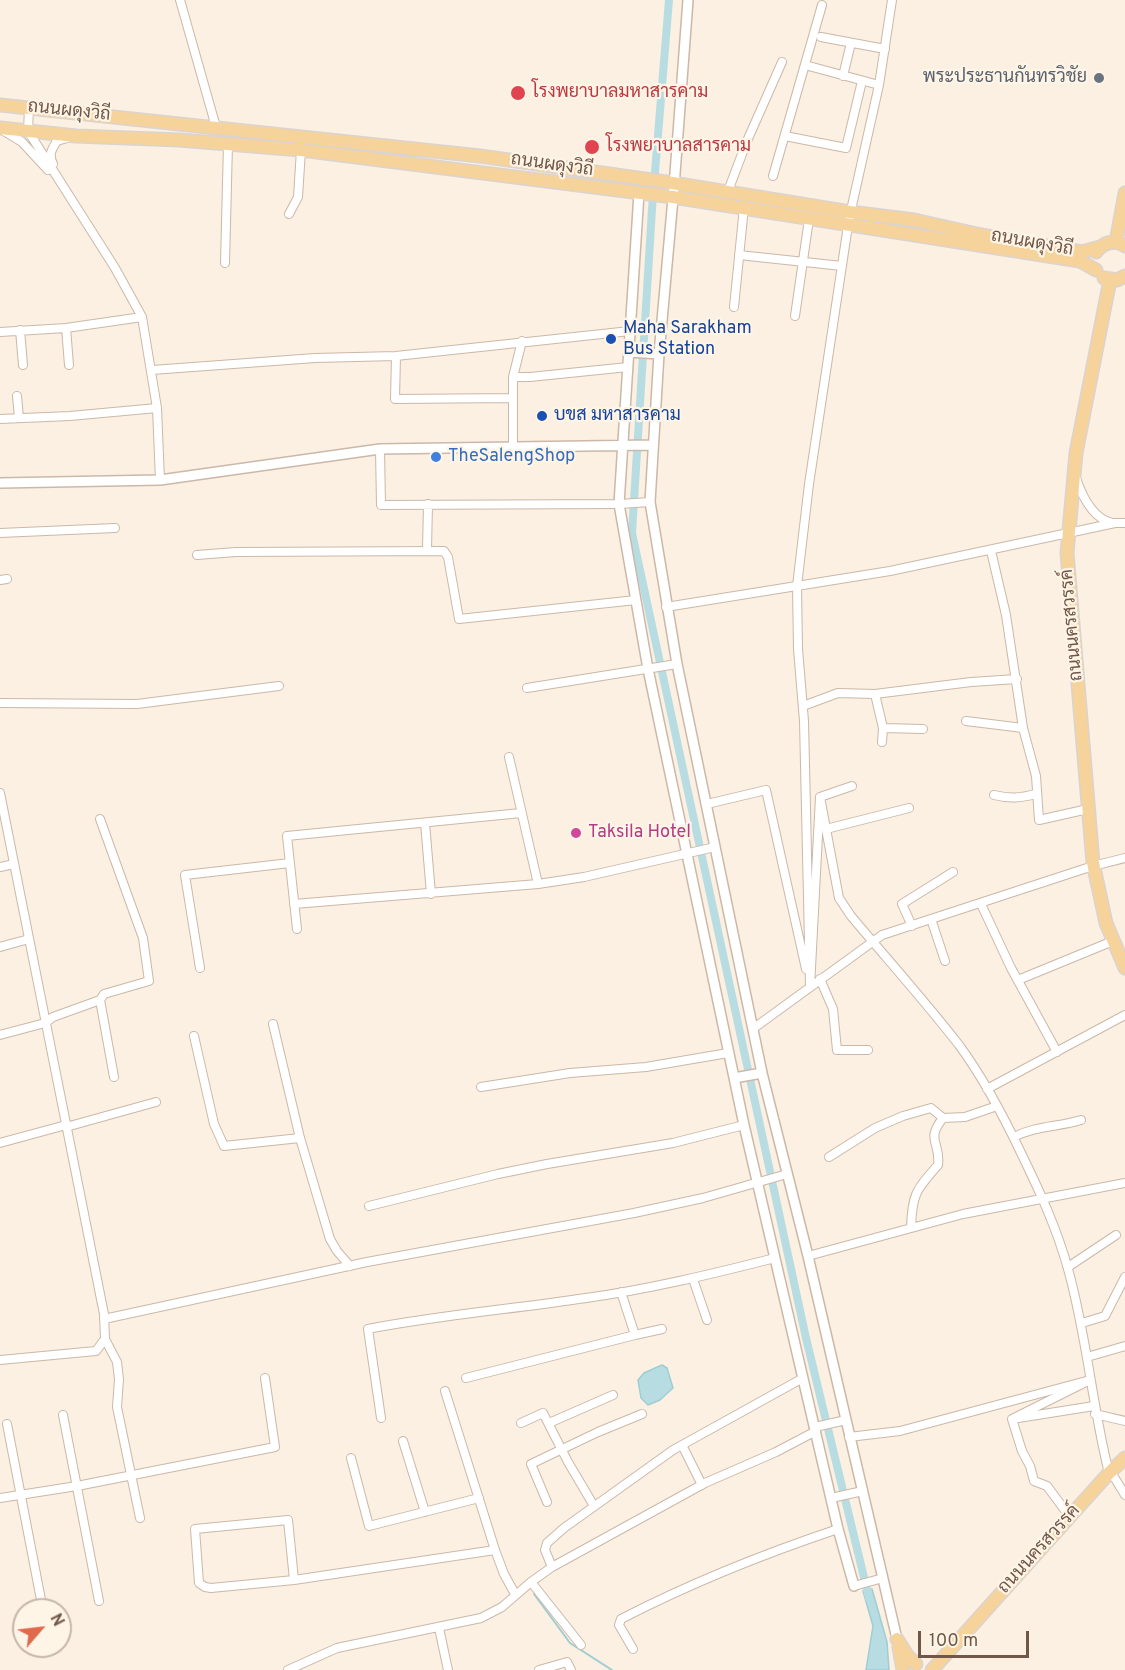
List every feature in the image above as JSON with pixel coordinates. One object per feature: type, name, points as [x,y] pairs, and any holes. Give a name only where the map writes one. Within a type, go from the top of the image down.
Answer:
[{"type":"main road","name":"ถนนผดุงวิถี","points":[[0,105],[480,156],[728,191],[849,218],[1080,261],[1110,280]]},
{"type":"main road","points":[[215,142],[216,127]]},
{"type":"main road","name":"ถนนผดุงวิถี","points":[[0,128],[76,136],[215,142],[301,150],[744,207],[849,218],[915,220],[981,235],[1082,252],[1094,250],[1104,244],[1120,244]]},
{"type":"main road","points":[[1120,244],[1125,193]]},
{"type":"main road","points":[[1096,270],[1094,258],[1100,247]]},
{"type":"main road","points":[[1110,280],[1117,280],[1125,276]]},
{"type":"main road","name":"ถนนนครสวรรค์","points":[[1110,280],[1076,453],[1067,563],[1093,866],[1100,900],[1113,941],[1125,968]]},
{"type":"main road","name":"ถนนนครสวรรค์","points":[[934,1667],[1125,1458]]},
{"type":"main road","points":[[897,1640],[907,1655],[920,1666]]},
{"type":"main road","points":[[897,1640],[903,1670]]},
{"type":"main road","points":[[903,1670],[909,1664],[934,1667]]},
{"type":"street","points":[[180,0],[216,127]]},
{"type":"street","points":[[688,0],[670,182],[650,502],[677,664],[762,1073],[808,1256],[897,1640]]},
{"type":"street","points":[[810,987],[803,706],[798,649],[797,586],[849,218],[879,85],[892,0]]},
{"type":"street","points":[[773,176],[822,5]]},
{"type":"street","points":[[821,37],[885,50]]},
{"type":"street","points":[[843,76],[850,42]]},
{"type":"street","points":[[728,191],[747,141],[783,62]]},
{"type":"street","points":[[805,65],[879,85]]},
{"type":"street","points":[[785,136],[846,148],[862,81]]},
{"type":"street","points":[[29,108],[28,131],[115,268],[142,317],[157,408],[160,480]]},
{"type":"street","points":[[0,128],[22,142],[63,187]]},
{"type":"street","points":[[63,187],[50,158],[51,150],[57,141],[76,136]]},
{"type":"street","points":[[225,263],[228,144]]},
{"type":"street","points":[[289,214],[298,197],[301,150]]},
{"type":"street","points":[[643,194],[630,331],[619,504],[648,669],[728,1053],[838,1529],[854,1586],[883,1578]]},
{"type":"street","points":[[735,307],[744,207]]},
{"type":"street","points":[[795,316],[808,226]]},
{"type":"street","points":[[739,255],[842,266]]},
{"type":"street","points":[[0,332],[66,328],[142,317]]},
{"type":"street","points":[[66,328],[69,365]]},
{"type":"street","points":[[20,330],[23,365]]},
{"type":"street","points":[[152,370],[315,358],[396,356],[630,331]]},
{"type":"street","points":[[513,446],[513,377],[522,341]]},
{"type":"street","points":[[629,352],[659,354]]},
{"type":"street","points":[[396,356],[395,399],[512,398]]},
{"type":"street","points":[[513,377],[628,366]]},
{"type":"street","points":[[17,396],[19,418]]},
{"type":"street","points":[[0,419],[70,416],[157,408]]},
{"type":"street","points":[[0,483],[160,480],[380,449],[652,446]]},
{"type":"street","points":[[380,449],[381,505],[650,502]]},
{"type":"street","points":[[1074,471],[1080,491],[1088,505],[1096,514],[1114,523]]},
{"type":"street","points":[[427,550],[428,504]]},
{"type":"street","points":[[666,607],[890,571],[1114,523],[1125,523]]},
{"type":"street","points":[[0,533],[115,528]]},
{"type":"street","points":[[196,555],[237,552],[444,551],[448,557],[459,619],[636,600]]},
{"type":"street","points":[[991,551],[1006,615],[1023,728],[1036,776],[1039,820],[1088,809]]},
{"type":"street","points":[[527,688],[677,664]]},
{"type":"street","points":[[803,706],[838,693],[875,694],[971,682],[1017,679]]},
{"type":"street","points":[[0,703],[137,704],[279,686]]},
{"type":"street","points":[[875,694],[883,728],[882,742]]},
{"type":"street","points":[[966,721],[1023,728]]},
{"type":"street","points":[[883,728],[923,729]]},
{"type":"street","points":[[509,758],[538,884]]},
{"type":"street","points":[[820,797],[852,786]]},
{"type":"street","points":[[706,804],[766,790],[810,987]]},
{"type":"street","points":[[994,795],[1017,798],[1036,794]]},
{"type":"street","points":[[810,987],[820,797]]},
{"type":"street","points":[[820,797],[839,898],[851,916],[959,1046],[997,1106],[1043,1198],[1068,1267],[1082,1323],[1094,1410],[1110,1473],[1125,1495]]},
{"type":"street","points":[[0,798],[104,1319],[105,1339],[117,1362],[119,1379],[117,1407],[140,1518]]},
{"type":"street","points":[[826,829],[909,808]]},
{"type":"street","points":[[297,929],[287,836],[520,813]]},
{"type":"street","points":[[0,1035],[45,1023],[53,1017],[100,1000],[104,994],[149,981],[143,938],[100,819]]},
{"type":"street","points":[[425,823],[431,894]]},
{"type":"street","points":[[294,904],[538,884],[584,877],[715,847]]},
{"type":"street","points":[[754,1028],[882,935],[1093,866],[1125,858]]},
{"type":"street","points":[[200,968],[185,875],[290,863]]},
{"type":"street","points":[[0,867],[14,864]]},
{"type":"street","points":[[912,926],[902,904],[953,872]]},
{"type":"street","points":[[981,904],[1018,980],[1057,1052]]},
{"type":"street","points":[[931,919],[945,961]]},
{"type":"street","points":[[0,947],[29,939]]},
{"type":"street","points":[[1018,980],[1113,941]]},
{"type":"street","points":[[820,979],[833,1009],[837,1050],[868,1050]]},
{"type":"street","points":[[100,1000],[114,1077]]},
{"type":"street","points":[[987,1089],[1125,1015]]},
{"type":"street","points":[[273,1024],[300,1138],[330,1239],[350,1266]]},
{"type":"street","points":[[194,1036],[214,1124],[224,1146],[300,1138]]},
{"type":"street","points":[[481,1087],[570,1073],[646,1067],[728,1053]]},
{"type":"street","points":[[734,1078],[762,1073]]},
{"type":"street","points":[[0,1143],[156,1102]]},
{"type":"street","points":[[829,1157],[875,1128],[903,1116],[931,1108],[943,1118],[965,1117],[997,1106]]},
{"type":"street","points":[[911,1228],[911,1205],[915,1194],[920,1184],[938,1165],[939,1160],[933,1135],[943,1118]]},
{"type":"street","points":[[1014,1137],[1029,1129],[1065,1125],[1081,1120]]},
{"type":"street","points":[[369,1206],[498,1174],[673,1143],[744,1125]]},
{"type":"street","points":[[104,1319],[350,1266],[634,1213],[703,1198],[787,1174]]},
{"type":"street","points":[[808,1256],[963,1214],[1125,1183]]},
{"type":"street","points":[[1068,1267],[1116,1235]]},
{"type":"street","points":[[381,1418],[368,1329],[693,1280],[775,1258]]},
{"type":"street","points":[[1082,1323],[1105,1316],[1125,1277]]},
{"type":"street","points":[[693,1280],[706,1320]]},
{"type":"street","points":[[621,1292],[635,1335]]},
{"type":"street","points":[[466,1378],[662,1329]]},
{"type":"street","points":[[0,1360],[96,1351],[105,1339]]},
{"type":"street","points":[[1087,1357],[1125,1346]]},
{"type":"street","points":[[0,1498],[77,1486],[275,1447],[265,1378]]},
{"type":"street","points":[[552,1567],[545,1550],[547,1543],[594,1506],[682,1445],[803,1378]]},
{"type":"street","points":[[849,1437],[900,1431],[1090,1380]]},
{"type":"street","points":[[1012,1419],[1090,1380]]},
{"type":"street","points":[[445,1391],[495,1550],[515,1594]]},
{"type":"street","points":[[549,1423],[613,1395]]},
{"type":"street","points":[[1012,1419],[1094,1410],[1125,1421]]},
{"type":"street","points":[[521,1423],[543,1413],[594,1506]]},
{"type":"street","points":[[547,1502],[531,1464],[642,1414]]},
{"type":"street","points":[[63,1415],[99,1601]]},
{"type":"street","points":[[1012,1419],[1034,1480],[1047,1486],[1070,1517]]},
{"type":"street","points":[[288,1670],[337,1648],[481,1618],[502,1607],[515,1594],[552,1567],[702,1485],[776,1452],[815,1429],[846,1420]]},
{"type":"street","points":[[7,1424],[41,1598]]},
{"type":"street","points":[[403,1441],[425,1512]]},
{"type":"street","points":[[682,1445],[702,1485]]},
{"type":"street","points":[[351,1458],[369,1526],[478,1498]]},
{"type":"street","points":[[831,1498],[863,1491]]},
{"type":"street","points":[[294,1580],[288,1520],[195,1529],[199,1583],[205,1587],[294,1580],[495,1550]]},
{"type":"street","points":[[633,1649],[619,1625],[621,1619],[672,1593],[750,1560],[838,1529]]},
{"type":"street","points":[[531,1582],[581,1645]]},
{"type":"street","points":[[439,1628],[448,1670]]},
{"type":"street","points":[[539,1670],[567,1662],[572,1670]]},
{"type":"water","points":[[662,1365],[667,1368],[673,1388],[660,1400],[648,1405],[641,1398],[638,1380],[644,1373]]},
{"type":"water","points":[[872,1589],[887,1642],[889,1670],[866,1670],[873,1626],[863,1591]]},
{"type":"waterway","points":[[669,0],[652,209],[632,533],[806,1338],[869,1598]]},
{"type":"waterway","points":[[534,1594],[570,1643],[612,1670]]},
{"type":"place","name":"พระประธานกันทรวิชัย","points":[[1099,78]]},
{"type":"place","name":"โรงพยาบาลมหาสารคาม","points":[[518,93]]},
{"type":"place","name":"โรงพยาบาลสารคาม","points":[[592,147]]},
{"type":"place","name":"Maha Sarakham Bus Station","points":[[611,339]]},
{"type":"place","name":"บขส มหาสารคาม","points":[[542,416]]},
{"type":"place","name":"TheSalengShop","points":[[436,457]]},
{"type":"place","name":"Taksila Hotel","points":[[576,833]]}]
